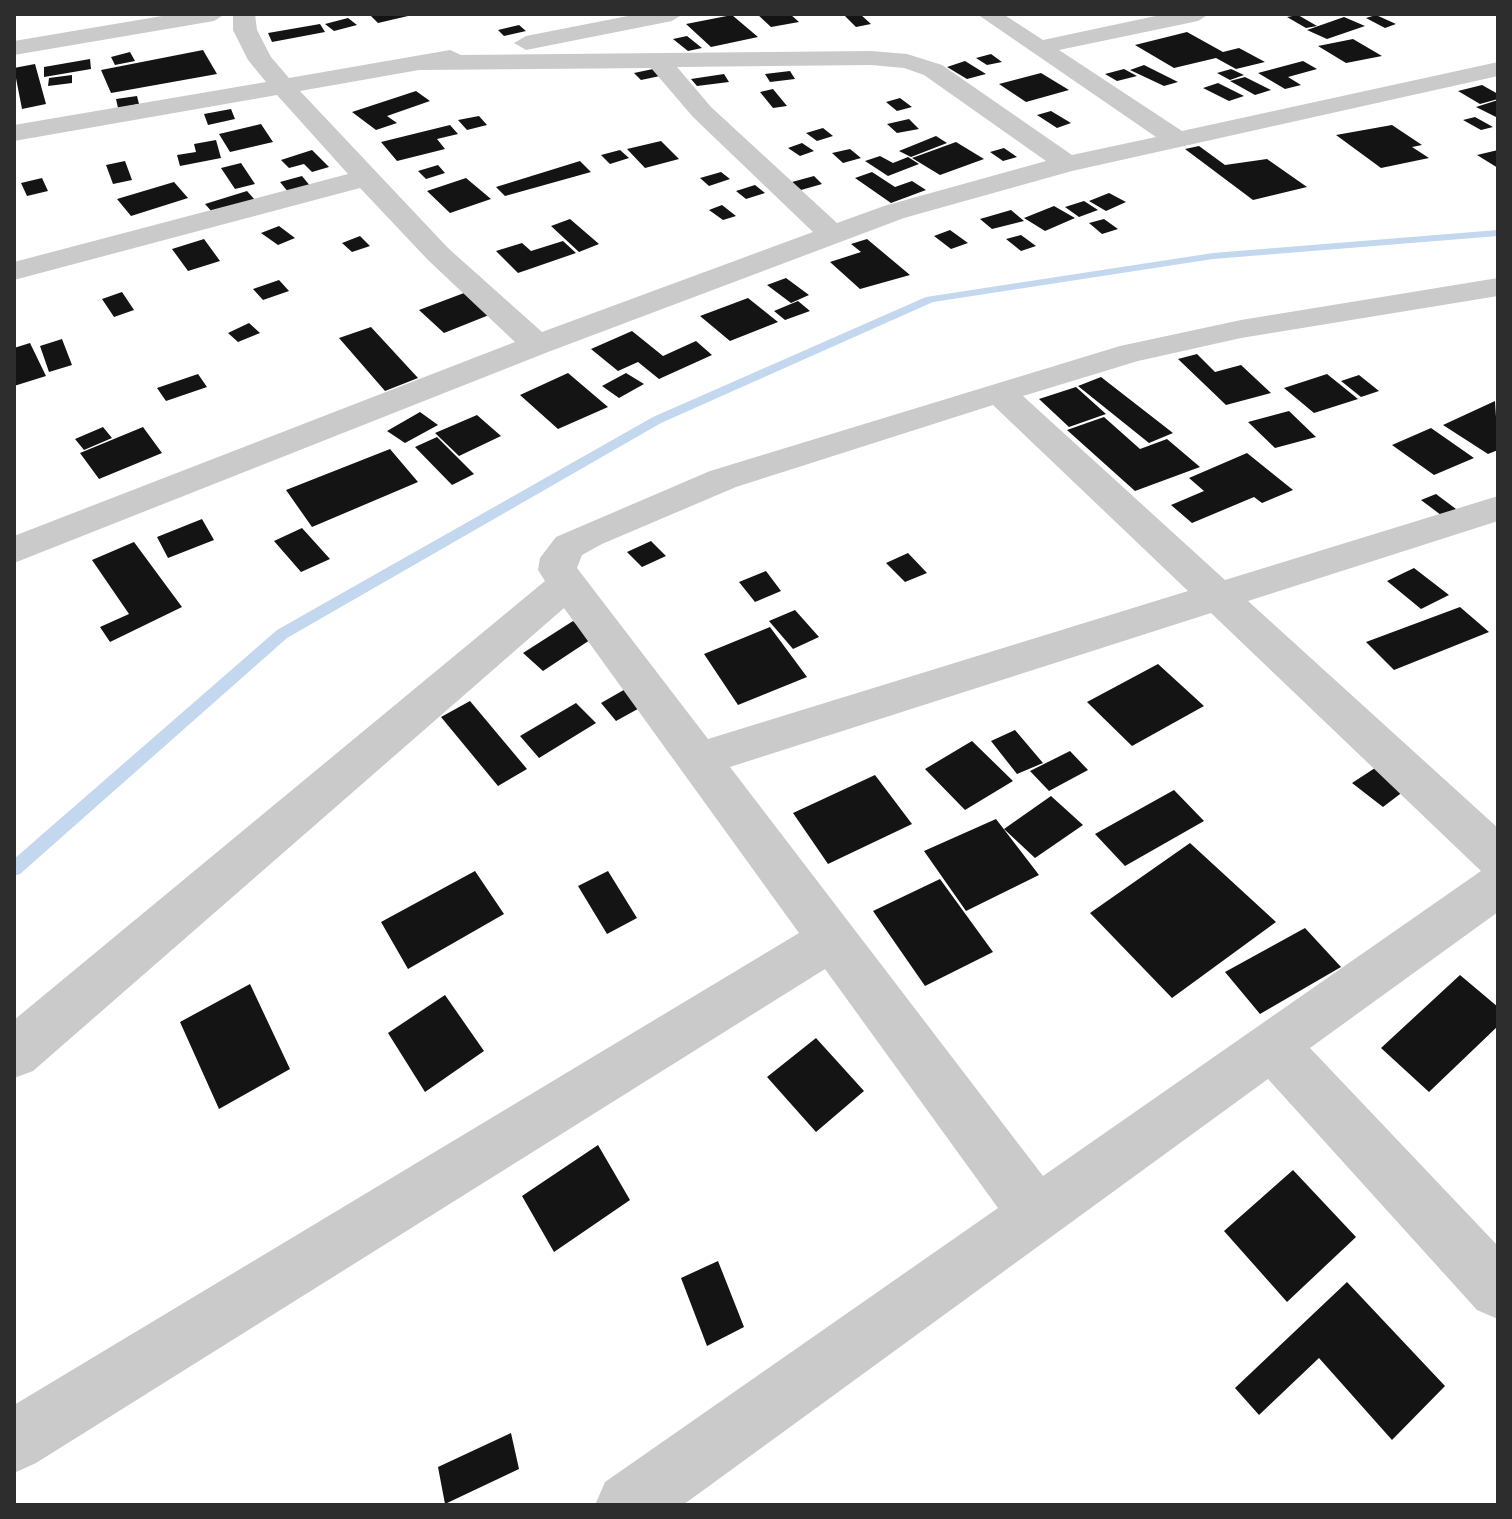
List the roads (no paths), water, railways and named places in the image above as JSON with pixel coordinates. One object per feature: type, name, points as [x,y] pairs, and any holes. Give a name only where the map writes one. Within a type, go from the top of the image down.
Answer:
[{"type":"street","points":[[66,14],[69,39]]},
{"type":"street","points":[[14,48],[214,14]]},
{"type":"street","points":[[244,14],[245,30],[252,47],[365,178],[438,254],[537,345]]},
{"type":"street","points":[[14,133],[421,63],[672,14]]},
{"type":"street","points":[[988,14],[1177,139]]},
{"type":"street","points":[[1041,47],[1198,14]]},
{"type":"street","points":[[421,63],[871,58],[916,63],[933,70],[1067,164]]},
{"type":"street","points":[[659,62],[702,112],[830,233]]},
{"type":"street","points":[[17,542],[830,233],[951,194],[1067,164],[1498,69]]},
{"type":"street","points":[[14,271],[365,178]]},
{"type":"street","points":[[1037,1214],[557,570],[559,558],[569,546],[658,504],[803,452],[999,392],[1181,340],[1498,287]]},
{"type":"street","points":[[999,392],[1498,857]]},
{"type":"street","points":[[698,760],[1498,508]]},
{"type":"street","points":[[14,1053],[568,583]]},
{"type":"street","points":[[628,1505],[1498,885]]},
{"type":"street","points":[[14,1441],[830,940]]},
{"type":"street","points":[[1273,1046],[1498,1289]]},
{"type":"waterway","points":[[14,869],[282,634],[657,420],[930,299],[1213,256],[1498,233]]}]
